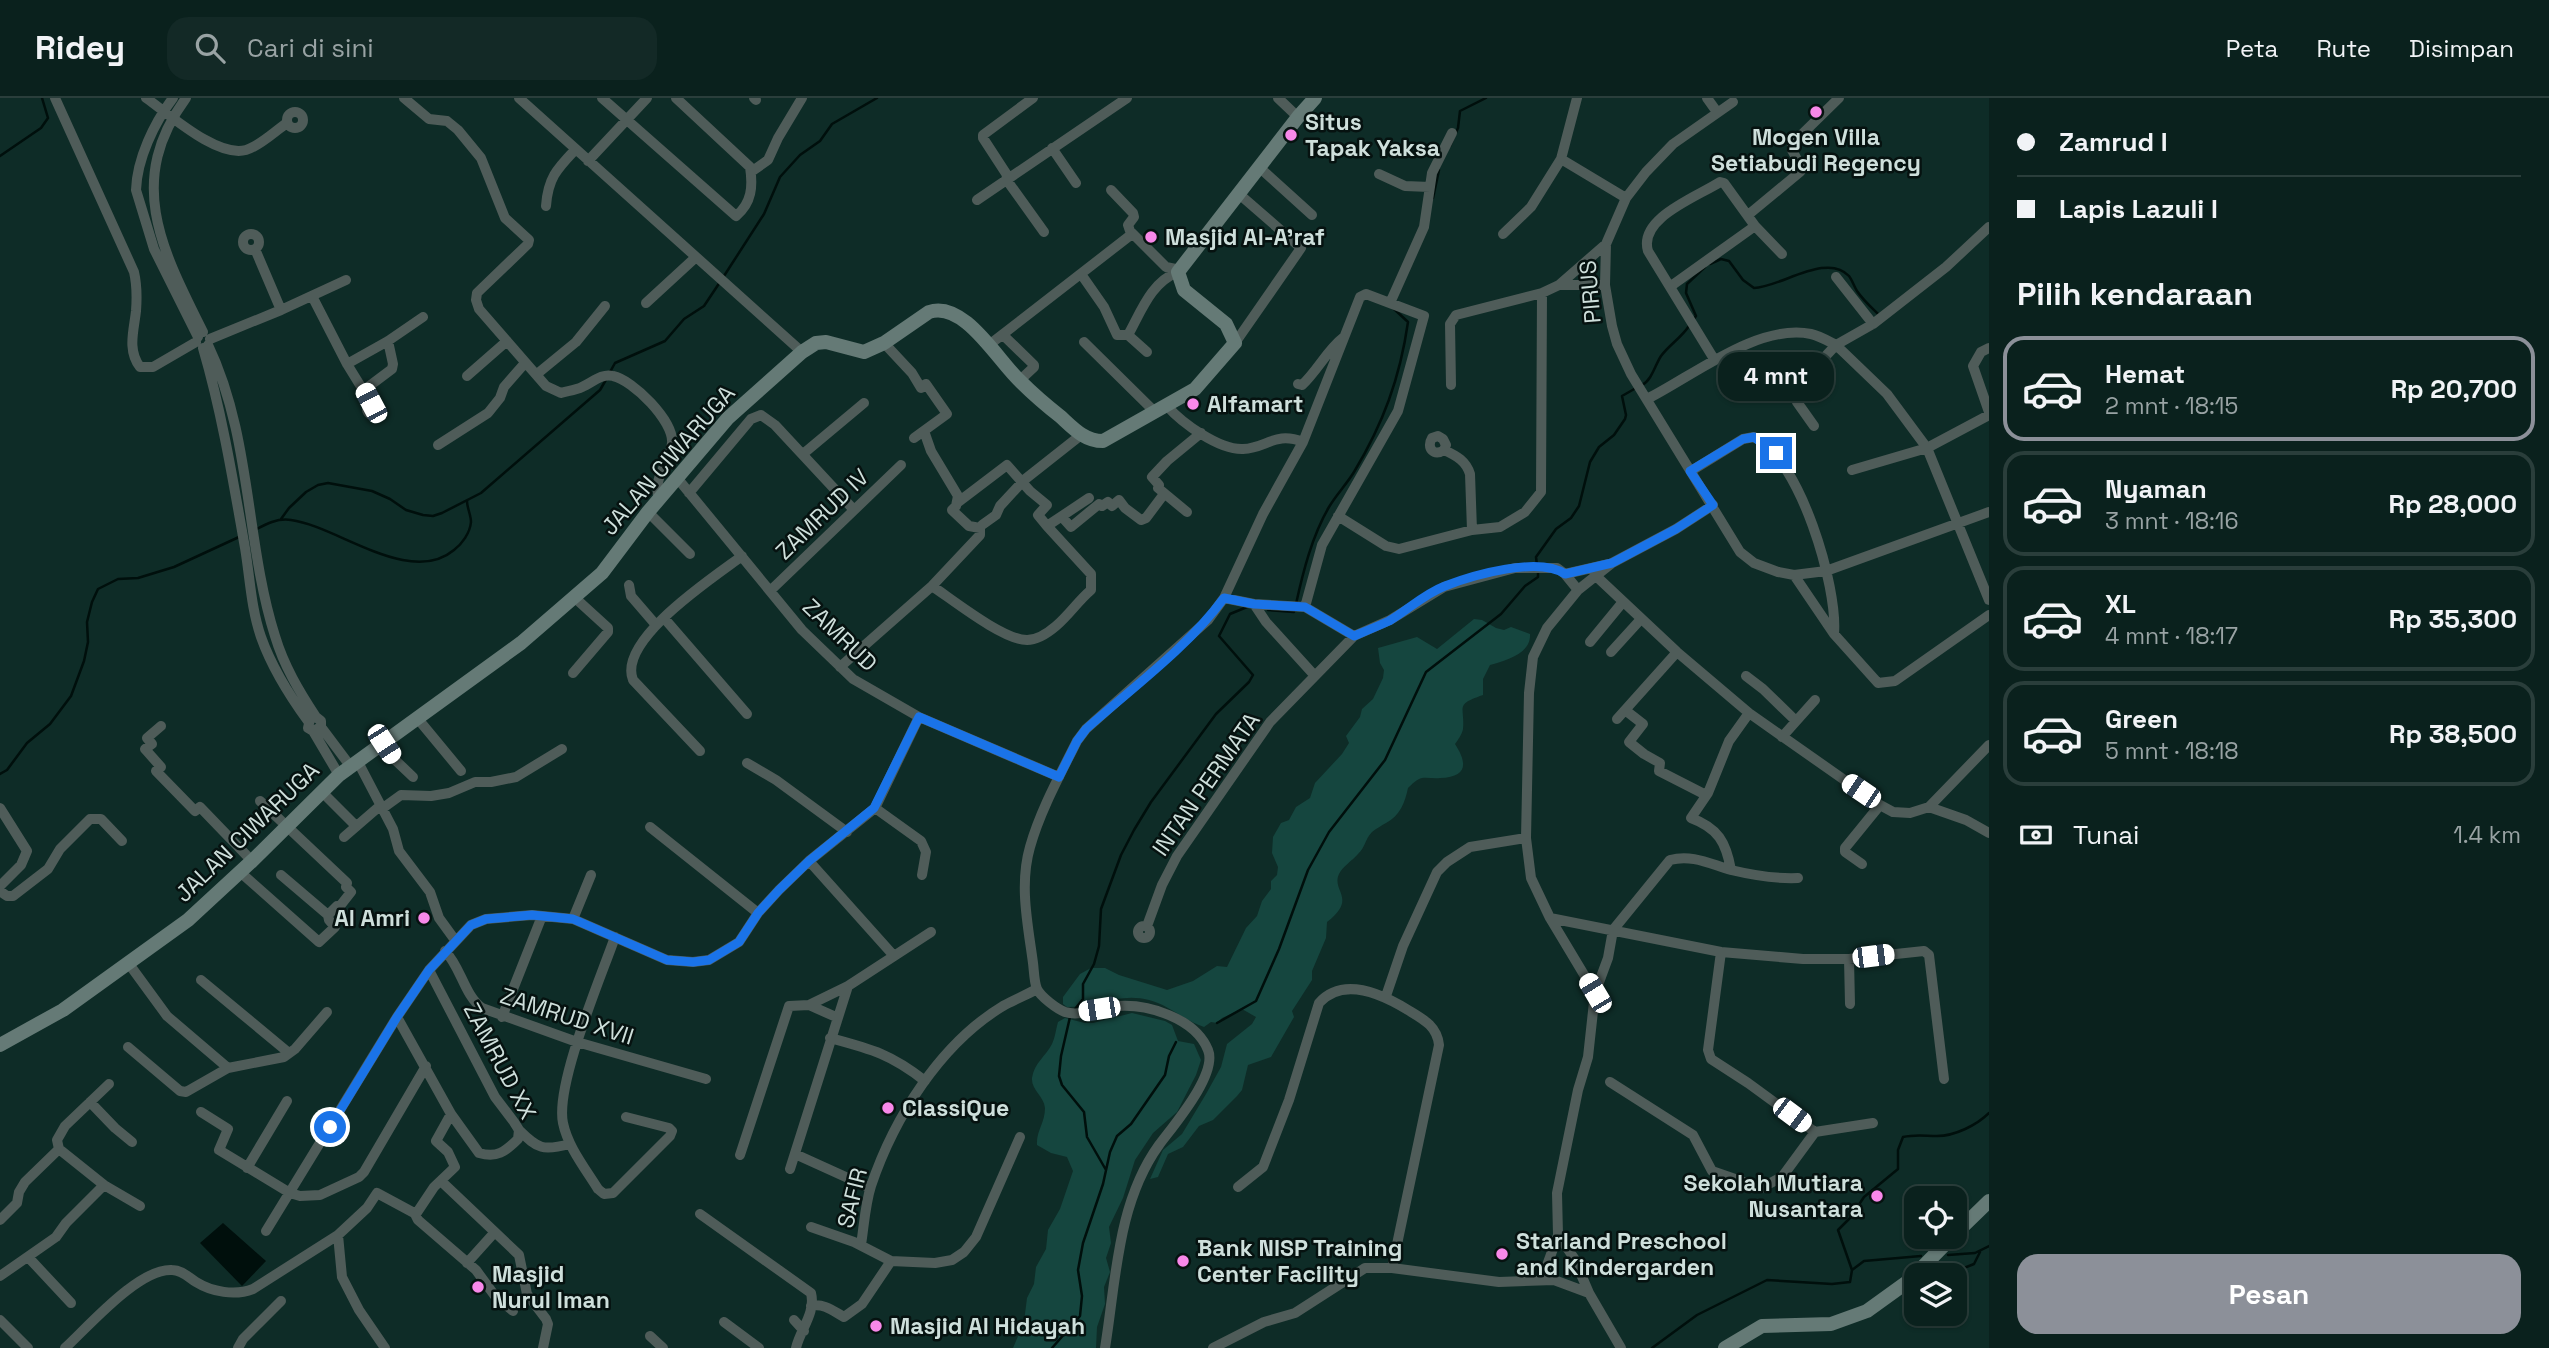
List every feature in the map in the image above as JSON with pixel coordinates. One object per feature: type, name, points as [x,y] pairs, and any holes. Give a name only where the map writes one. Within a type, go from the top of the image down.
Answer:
[{"type":"street","points":[[55,98],[134,272],[137,286],[132,338],[140,367],[153,367],[203,341],[281,310],[345,280]]},
{"type":"street","points":[[146,98],[213,144],[235,152],[251,148],[287,123]]},
{"type":"street","points":[[167,266],[152,196],[155,165],[173,98]]},
{"type":"street","points":[[186,98],[168,113],[151,135],[136,190],[154,249],[167,266],[203,341],[218,397],[246,554],[252,607],[275,671],[314,724],[382,807],[393,829],[399,851],[430,892],[439,918],[455,940]]},
{"type":"street","points":[[404,98],[429,119],[447,121],[458,130],[481,158],[505,218],[529,240],[478,293],[476,300],[479,309],[546,386],[561,393],[581,388],[598,377],[613,376],[636,390],[655,407],[667,423],[672,443],[656,486],[659,500]]},
{"type":"street","points":[[519,98],[802,352]]},
{"type":"street","points":[[602,98],[736,216],[750,197],[750,167],[676,98]]},
{"type":"street","points":[[588,161],[647,98]]},
{"type":"street","points":[[751,172],[768,160],[778,138],[803,98]]},
{"type":"street","points":[[1033,98],[983,135],[983,138],[1044,232]]},
{"type":"street","points":[[977,200],[1127,98]]},
{"type":"street","points":[[1278,98],[1298,117]]},
{"type":"street","points":[[1128,335],[1154,287],[1179,271],[1315,98]]},
{"type":"street","points":[[1707,98],[1717,112]]},
{"type":"street","points":[[1748,215],[1800,172],[1802,169],[1792,150],[1792,144],[1839,98]]},
{"type":"street","points":[[1503,234],[1531,207],[1561,159],[1577,99]]},
{"type":"street","name":"PIRUS","points":[[1733,102],[1674,144],[1646,172],[1626,198],[1606,244],[1605,285],[1616,344],[1633,379],[1740,551],[1747,558],[1768,569],[1794,575]]},
{"type":"street","points":[[1390,303],[1424,227],[1436,162],[1452,132]]},
{"type":"street","points":[[1052,148],[1076,183]]},
{"type":"street","points":[[547,206],[547,187],[558,168],[575,150]]},
{"type":"street","points":[[1561,159],[1626,198]]},
{"type":"street","points":[[1260,169],[1312,215]]},
{"type":"street","points":[[1379,174],[1405,186],[1430,187]]},
{"type":"street","points":[[1714,359],[1648,251],[1647,233],[1653,225],[1724,183],[1755,226],[1782,254]]},
{"type":"street","points":[[1111,190],[1133,213],[1134,218],[1128,225],[1132,234],[1166,268],[1179,271]]},
{"type":"street","points":[[982,525],[996,515],[1000,506],[1022,482],[1081,435],[1095,441],[1103,441],[1195,389],[1235,343],[1301,248],[1239,194]]},
{"type":"street","points":[[1671,286],[1755,226]]},
{"type":"street","points":[[1814,426],[1797,402],[1796,395],[1807,377],[1836,345],[1873,324],[1946,267],[1989,227]]},
{"type":"street","points":[[989,345],[1132,234]]},
{"type":"street","points":[[1451,385],[1450,324],[1456,315],[1542,293],[1559,285],[1606,244]]},
{"type":"street","points":[[255,249],[281,310]]},
{"type":"street","points":[[646,303],[696,257]]},
{"type":"street","points":[[1179,271],[1184,290],[1226,324],[1235,343]]},
{"type":"street","points":[[1081,274],[1104,307],[1117,335],[1128,335],[1147,352]]},
{"type":"street","points":[[1836,277],[1873,324]]},
{"type":"street","points":[[1559,285],[1605,285]]},
{"type":"street","points":[[1338,516],[1393,549],[1472,530],[1496,529],[1514,520],[1536,501],[1541,492],[1542,293]]},
{"type":"street","points":[[1105,1348],[1121,1244],[1137,1184],[1158,1146],[1193,1098],[1210,1064],[1209,1051],[1198,1035],[1189,1028],[1155,1010],[1116,1006],[1067,1012],[1056,1007],[1037,989],[1024,899],[1029,849],[1059,777],[1086,729],[1208,620],[1224,598],[1264,514],[1303,442],[1363,295],[1424,316],[1398,411],[1322,545],[1305,607]]},
{"type":"street","points":[[312,296],[371,403]]},
{"type":"street","points":[[537,374],[576,342],[605,306]]},
{"type":"street","name":"JALAN CIWARUGA","points":[[0,1044],[64,1010],[188,920],[349,768],[521,643],[602,573],[648,512],[728,418],[802,352],[816,343],[825,342],[864,352],[884,343],[929,312],[937,309],[954,313],[973,328],[1019,381],[1081,435]]},
{"type":"street","points":[[347,363],[388,341],[423,317]]},
{"type":"street","points":[[1647,399],[1714,359],[1781,333],[1812,334],[1836,345],[1887,394],[1927,448],[1989,600]]},
{"type":"street","points":[[1003,335],[1034,365],[1019,381]]},
{"type":"street","points":[[1298,384],[1302,385],[1312,376],[1331,347],[1344,336]]},
{"type":"street","points":[[364,390],[391,369],[393,364],[388,341]]},
{"type":"street","points":[[467,376],[507,341]]},
{"type":"street","points":[[1084,342],[1161,409],[1221,443],[1242,450],[1277,438],[1303,442]]},
{"type":"street","points":[[884,343],[912,373],[921,388],[926,384],[947,414],[914,438]]},
{"type":"street","points":[[1852,470],[1927,448],[1989,414],[1973,366],[1981,352],[1989,348]]},
{"type":"street","points":[[438,445],[488,413],[500,398],[504,387],[525,363]]},
{"type":"street","points":[[803,454],[864,403]]},
{"type":"street","points":[[690,493],[754,417],[765,416],[854,510]]},
{"type":"street","points":[[924,431],[931,451],[954,486],[958,496],[957,503]]},
{"type":"street","points":[[1187,512],[1164,494],[1152,477],[1201,433]]},
{"type":"street","points":[[1690,471],[1743,439],[1754,437],[1776,453],[1800,492],[1826,571],[1834,634]]},
{"type":"street","points":[[1444,450],[1464,462],[1470,474],[1472,530]]},
{"type":"street","name":"ZAMRUD IV","points":[[769,591],[901,465]]},
{"type":"street","points":[[840,667],[932,586],[980,535],[980,528],[969,526],[952,510],[957,503],[1007,465],[1047,505],[1038,515],[1091,574],[1092,582],[1091,590],[1056,626],[1028,640],[988,624],[932,586]]},
{"type":"street","name":"ZAMRUD","points":[[678,479],[802,630],[840,667],[878,695],[919,717],[1059,777]]},
{"type":"street","points":[[1062,517],[1071,527],[1099,504],[1102,506],[1108,502],[1112,506],[1119,500],[1141,520],[1146,518],[1164,494]]},
{"type":"street","points":[[1047,526],[1089,498]]},
{"type":"street","points":[[1595,993],[1550,918],[1531,878],[1526,838],[1529,693],[1533,657],[1547,628],[1578,590],[1612,563],[1676,529],[1713,505]]},
{"type":"street","points":[[648,512],[690,554]]},
{"type":"street","points":[[1989,512],[1826,571],[1794,575],[1834,634],[1878,683],[1895,681],[1989,615]]},
{"type":"street","points":[[700,751],[633,680],[631,673],[634,656],[644,638],[660,622],[742,556]]},
{"type":"street","points":[[1224,598],[1254,604],[1305,607],[1354,636],[1390,620],[1444,587],[1490,573],[1534,567],[1561,571],[1612,563]]},
{"type":"street","points":[[1561,571],[1578,590]]},
{"type":"street","points":[[1596,576],[1622,603],[1749,713],[1893,812],[1910,813],[1929,807],[1989,745]]},
{"type":"street","points":[[629,585],[631,596],[660,622],[747,714]]},
{"type":"street","points":[[573,673],[608,632],[608,628],[574,597]]},
{"type":"street","points":[[1590,642],[1622,603]]},
{"type":"street","points":[[1254,604],[1315,676]]},
{"type":"street","points":[[1611,652],[1641,619]]},
{"type":"street","name":"INTAN PERMATA","points":[[1146,926],[1177,856],[1270,722],[1354,636]]},
{"type":"street","points":[[1617,719],[1677,652]]},
{"type":"street","points":[[1746,676],[1763,688],[1796,721]]},
{"type":"street","points":[[1782,737],[1815,700]]},
{"type":"street","points":[[1625,710],[1643,724],[1629,742],[1660,763],[1659,771],[1706,795]]},
{"type":"street","points":[[1731,870],[1729,857],[1719,833],[1691,818],[1706,795],[1729,741],[1749,713]]},
{"type":"street","points":[[266,1231],[397,1017],[429,970],[455,940],[478,920],[532,915],[573,919],[667,960],[702,962],[725,953],[739,942],[758,913],[809,861],[874,808],[919,717]]},
{"type":"street","points":[[418,719],[461,771]]},
{"type":"street","points":[[162,726],[147,738],[152,744],[145,749],[161,766],[156,771],[195,811],[200,807],[252,861]]},
{"type":"street","points":[[384,744],[392,757],[413,777]]},
{"type":"street","points":[[344,837],[401,795],[431,796],[449,793],[475,782],[516,777],[562,749]]},
{"type":"street","points":[[747,763],[799,796],[847,832]]},
{"type":"street","points":[[322,792],[356,826]]},
{"type":"street","points":[[260,801],[347,883],[346,887],[351,892],[340,906],[328,915]]},
{"type":"street","points":[[1862,864],[1845,852],[1845,848],[1880,805]]},
{"type":"street","points":[[1929,807],[1966,820],[1989,833]]},
{"type":"street","points":[[0,808],[27,851],[21,865],[0,889],[7,896],[13,896],[48,869],[60,849],[90,819],[101,819],[122,841]]},
{"type":"street","points":[[874,808],[921,841],[926,852],[922,874]]},
{"type":"street","points":[[650,827],[758,913]]},
{"type":"street","points":[[1386,996],[1403,946],[1437,872],[1470,847],[1526,838]]},
{"type":"street","points":[[1542,1279],[1558,1236],[1557,1193],[1578,1090],[1588,1058],[1595,993],[1608,958],[1613,930],[1670,860],[1694,858],[1731,870],[1783,879],[1798,878]]},
{"type":"street","points":[[809,861],[894,956]]},
{"type":"street","points":[[240,872],[320,942],[335,927],[328,915],[281,875]]},
{"type":"street","points":[[573,919],[591,875]]},
{"type":"street","points":[[502,1017],[542,916]]},
{"type":"street","points":[[1550,918],[1721,951],[1802,959],[1849,959],[1922,950],[1926,952],[1944,1079]]},
{"type":"street","points":[[809,1005],[848,986],[931,932]]},
{"type":"street","points":[[615,937],[569,1068],[562,1114],[570,1144],[598,1189],[609,1195],[672,1131],[626,1117]]},
{"type":"street","name":"ZAMRUD XVII","points":[[445,951],[457,965],[472,999],[482,1008],[578,1042],[706,1079]]},
{"type":"street","points":[[1721,951],[1708,1050],[1711,1059],[1815,1132]]},
{"type":"street","points":[[1849,959],[1850,1004]]},
{"type":"street","points":[[129,964],[167,1016],[228,1068]]},
{"type":"street","name":"ZAMRUD XX","points":[[397,1017],[451,1114],[478,1153],[491,1156],[508,1149],[518,1139],[519,1130],[495,1097],[429,970]]},
{"type":"street","points":[[201,980],[289,1053]]},
{"type":"street","points":[[790,1169],[848,986]]},
{"type":"street","points":[[1238,1187],[1263,1167],[1289,1100],[1318,1003],[1333,991],[1349,988],[1386,996],[1430,1024],[1436,1031],[1439,1045],[1392,1268]]},
{"type":"street","name":"SAFIR","points":[[1020,1137],[976,1237],[964,1252],[952,1260],[935,1263],[891,1261],[861,1245],[870,1188],[893,1130],[925,1081],[976,1027],[1005,1005],[1037,989]]},
{"type":"street","points":[[740,1155],[788,1007],[809,1005],[836,1017]]},
{"type":"street","points":[[128,1047],[180,1091],[186,1092],[228,1068],[270,1061],[289,1053],[327,1012]]},
{"type":"street","points":[[830,1038],[874,1049],[925,1081]]},
{"type":"street","points":[[201,1112],[229,1129],[219,1150],[290,1193],[316,1196],[362,1175],[426,1066]]},
{"type":"street","points":[[1610,1082],[1693,1135],[1712,1171],[1761,1188],[1782,1177],[1815,1132],[1873,1123]]},
{"type":"street","points":[[109,1084],[65,1126],[57,1140],[59,1149],[104,1185],[140,1206]]},
{"type":"street","points":[[247,1168],[287,1101]]},
{"type":"street","points":[[90,1102],[115,1129],[132,1142]]},
{"type":"street","points":[[415,1214],[434,1187],[442,1182],[455,1166],[448,1152],[436,1141],[451,1114]]},
{"type":"street","points":[[519,1130],[534,1146],[543,1148],[570,1144]]},
{"type":"street","points":[[0,1220],[17,1203],[25,1182],[59,1149]]},
{"type":"street","points":[[795,1154],[870,1188]]},
{"type":"street","points":[[442,1182],[519,1255],[527,1294],[548,1324],[543,1348]]},
{"type":"street","points":[[0,1276],[55,1237],[104,1185]]},
{"type":"street","points":[[65,1348],[132,1287],[153,1273],[178,1270],[207,1288],[243,1292],[253,1289],[338,1235],[367,1208],[377,1193],[415,1214],[418,1220],[476,1270],[499,1300],[513,1311]]},
{"type":"street","points":[[1967,1222],[1989,1200]]},
{"type":"street","points":[[700,1214],[811,1293],[811,1306],[796,1348]]},
{"type":"street","points":[[811,1227],[861,1245]]},
{"type":"street","points":[[467,1263],[494,1233]]},
{"type":"street","points":[[338,1235],[342,1277],[359,1310],[385,1348]]},
{"type":"street","points":[[1558,1236],[1574,1258],[1589,1293],[1627,1348]]},
{"type":"street","points":[[1725,1348],[1762,1326],[1830,1324],[1867,1311],[1888,1297],[1940,1249]]},
{"type":"street","points":[[28,1257],[71,1303]]},
{"type":"street","points":[[811,1306],[818,1304],[844,1317],[862,1304],[891,1261]]},
{"type":"street","points":[[1213,1348],[1264,1322],[1295,1313],[1360,1269],[1392,1268],[1499,1282],[1542,1279],[1563,1283],[1589,1293]]},
{"type":"street","points":[[238,1348],[243,1339],[281,1301]]},
{"type":"street","points":[[0,1320],[28,1348]]},
{"type":"street","points":[[794,1320],[804,1331]]},
{"type":"street","points":[[724,1322],[759,1348]]},
{"type":"street","points":[[1612,1327],[1621,1348]]},
{"type":"street","points":[[650,1335],[663,1348]]},
{"type":"shaded area","points":[[1474,619],[1482,620],[1496,628],[1504,630],[1511,627],[1530,634],[1522,651],[1490,665],[1483,679],[1483,695],[1464,704],[1463,729],[1455,744],[1463,763],[1460,772],[1449,777],[1422,778],[1413,783],[1408,788],[1398,813],[1372,832],[1360,852],[1340,871],[1337,880],[1342,895],[1341,907],[1327,922],[1326,938],[1312,971],[1312,980],[1292,1011],[1294,1017],[1271,1057],[1248,1065],[1242,1090],[1237,1096],[1213,1120],[1199,1126],[1183,1147],[1168,1154],[1158,1177],[1150,1179],[1163,1150],[1182,1134],[1206,1094],[1221,1067],[1227,1044],[1252,1024],[1256,1017],[1242,1009],[1204,1027],[1149,1000],[1128,998],[1067,1007],[1063,1004],[1063,997],[1080,974],[1091,968],[1105,968],[1167,990],[1193,981],[1217,966],[1227,967],[1246,928],[1257,916],[1262,901],[1271,889],[1271,881],[1277,875],[1278,867],[1272,853],[1273,837],[1281,823],[1289,820],[1296,807],[1310,798],[1315,783],[1342,754],[1349,743],[1346,736],[1360,717],[1362,709],[1373,699],[1383,678],[1384,670],[1378,648],[1417,637],[1437,649]]},
{"type":"shaded area","points":[[1132,1013],[1165,1021],[1172,1025],[1178,1041],[1194,1044],[1201,1060],[1196,1075],[1177,1112],[1153,1133],[1135,1160],[1123,1198],[1109,1227],[1111,1243],[1106,1258],[1110,1272],[1104,1287],[1105,1304],[1097,1327],[1096,1348],[1013,1348],[1024,1322],[1027,1298],[1034,1284],[1036,1267],[1046,1249],[1048,1230],[1060,1209],[1073,1171],[1067,1157],[1051,1153],[1037,1145],[1045,1108],[1033,1086],[1033,1073],[1052,1044],[1058,1022],[1065,1018],[1093,1023]]},
{"type":"shaded area","points":[[223,1223],[266,1261],[242,1286],[200,1243]]},
{"type":"waterway","points":[[0,156],[41,128],[48,118],[42,98]]},
{"type":"waterway","points":[[724,276],[764,214],[780,177],[800,155],[820,141],[832,124],[877,98]]},
{"type":"waterway","points":[[1450,146],[1458,128],[1460,111],[1486,98]]},
{"type":"waterway","points":[[1433,198],[1439,170]]},
{"type":"waterway","points":[[1710,264],[1721,259],[1729,261],[1743,280],[1754,288],[1816,269],[1840,270],[1849,276],[1859,294],[1880,316]]},
{"type":"waterway","points":[[1693,320],[1696,316],[1686,293],[1687,284],[1705,267]]},
{"type":"waterway","points":[[610,372],[615,363],[665,341],[684,319],[704,306],[720,282]]},
{"type":"waterway","points":[[1296,604],[1318,530],[1329,507],[1364,454],[1389,400],[1408,322],[1394,309]]},
{"type":"waterway","points":[[1642,385],[1651,376],[1661,356],[1689,326]]},
{"type":"waterway","points":[[281,519],[306,492],[328,483],[372,491],[406,510],[423,515],[442,513],[481,493],[600,390],[607,378]]},
{"type":"waterway","points":[[1537,565],[1536,557],[1556,529],[1571,518],[1579,506],[1590,462],[1599,447],[1614,435],[1625,419],[1622,396],[1636,388]]},
{"type":"waterway","points":[[255,530],[276,521],[291,520],[395,558],[416,562],[436,560],[454,550],[467,534],[471,522],[467,501]]},
{"type":"waterway","points":[[0,774],[7,770],[27,743],[50,724],[71,696],[84,661],[88,642],[87,622],[98,589],[118,579],[138,578],[174,567],[239,537]]},
{"type":"waterway","points":[[1217,1023],[1256,1001],[1279,949],[1308,870],[1329,832],[1385,760],[1426,672],[1501,614],[1525,586],[1538,577],[1538,572]]},
{"type":"waterway","points":[[1075,1009],[1083,999],[1083,984],[1094,964],[1099,946],[1101,909],[1121,855],[1134,830],[1151,802],[1216,714],[1253,675],[1219,636],[1230,614],[1247,607]]},
{"type":"waterway","points":[[1268,610],[1294,610]]},
{"type":"waterway","points":[[1070,1017],[1059,1076],[1062,1085],[1084,1112],[1087,1137],[1106,1170]]},
{"type":"waterway","points":[[1052,1348],[1080,1316],[1082,1296],[1078,1270],[1083,1243],[1103,1184],[1110,1152],[1117,1136],[1131,1124],[1165,1075],[1169,1056],[1176,1042]]},
{"type":"waterway","points":[[1852,1270],[1838,1230],[1864,1197],[1898,1169],[1898,1150],[1903,1137],[1951,1134],[1972,1126],[1989,1113]]},
{"type":"waterway","points":[[1948,1255],[1975,1253],[1989,1246]]},
{"type":"waterway","points":[[1967,1267],[1974,1264],[1980,1252]]},
{"type":"waterway","points":[[1652,1348],[1697,1315],[1767,1280],[1832,1284],[1850,1282],[1852,1270],[1864,1261],[1921,1256]]},
{"type":"place","name":"Mogen Villa Setiabudi Regency","points":[[1816,112]]},
{"type":"place","name":"Situs Tapak Yaksa","points":[[1291,135]]},
{"type":"place","name":"Masjid Al-A'raf","points":[[1151,237]]},
{"type":"place","name":"Alfamart","points":[[1193,404]]},
{"type":"place","name":"Al Amri","points":[[424,918]]},
{"type":"place","name":"ClassiQue","points":[[888,1108]]},
{"type":"place","name":"Sekolah Mutiara Nusantara","points":[[1877,1196]]},
{"type":"place","name":"Starland Preschool and Kindergarden","points":[[1502,1254]]},
{"type":"place","name":"Bank NISP Training Center Facility","points":[[1183,1261]]},
{"type":"place","name":"Masjid Nurul Iman","points":[[478,1287]]},
{"type":"place","name":"Masjid Al Hidayah","points":[[876,1326]]},
{"type":"route","points":[[330,1127],[429,970],[455,940],[478,920],[532,915],[573,919],[667,960],[709,960],[725,953],[739,942],[758,913],[779,890],[809,861],[874,808],[919,717],[1059,777],[1086,729],[1208,620],[1224,598],[1254,604],[1305,607],[1354,636],[1390,620],[1423,597],[1468,579],[1515,568],[1557,568],[1565,574],[1612,563],[1676,529],[1713,505],[1690,471],[1743,439],[1759,439],[1776,453]]}]
